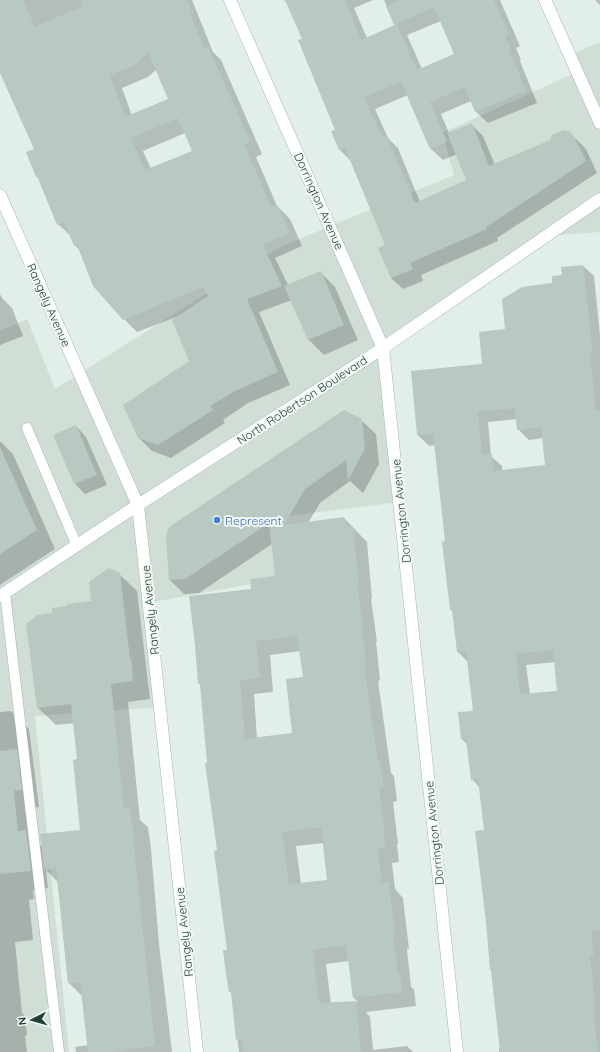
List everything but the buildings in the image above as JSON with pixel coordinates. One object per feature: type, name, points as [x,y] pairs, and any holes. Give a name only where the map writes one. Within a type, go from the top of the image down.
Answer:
[{"type":"street","name":"Dorrington Avenue","points":[[230,0],[383,348],[457,1052]]},
{"type":"street","points":[[545,0],[600,123]]},
{"type":"street","name":"Rangely Avenue","points":[[0,195],[138,505],[197,1052]]},
{"type":"street","name":"North Robertson Boulevard","points":[[3,594],[138,505],[383,348],[600,199]]},
{"type":"lane","points":[[27,428],[77,546]]},
{"type":"lane","points":[[3,594],[58,1052]]},
{"type":"shaded area","points":[[600,42],[600,232],[547,236],[381,349],[399,502],[272,518],[278,579],[148,603],[161,707],[35,716],[69,1052],[0,1052],[0,331],[27,319],[55,389],[280,247],[454,175],[442,133],[573,74],[567,56]]},
{"type":"place","name":"Represent","points":[[217,520]]}]
